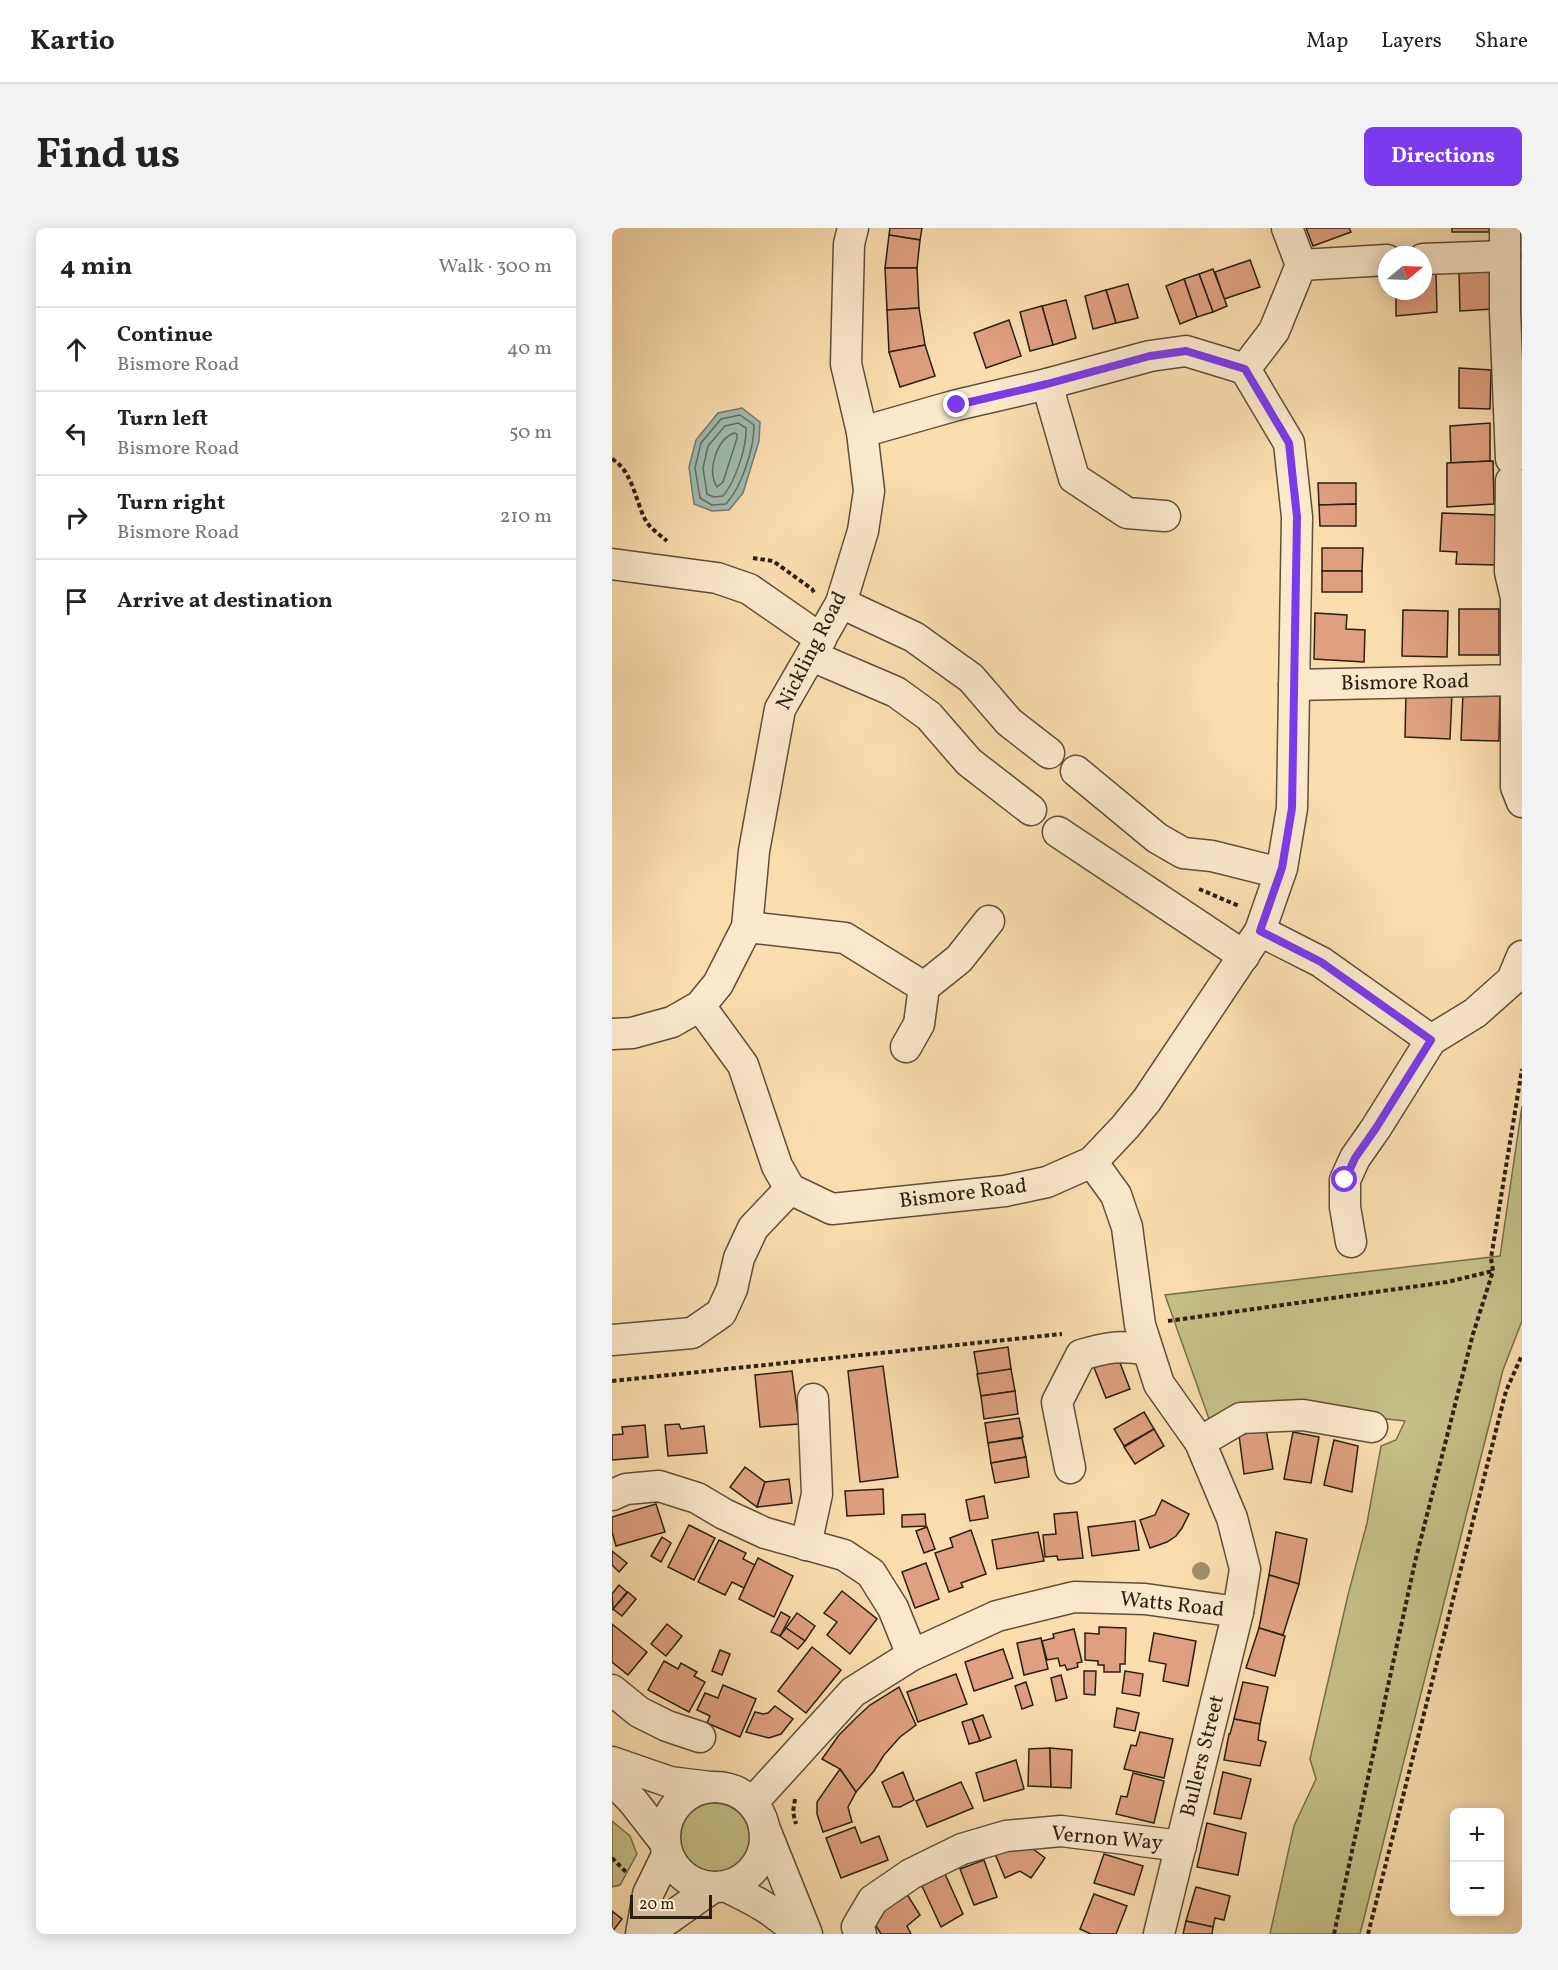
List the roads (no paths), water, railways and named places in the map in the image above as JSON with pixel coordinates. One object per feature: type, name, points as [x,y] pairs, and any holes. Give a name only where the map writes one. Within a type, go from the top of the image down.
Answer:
[{"type":"street","name":"Nickling Road","points":[[612,1034],[632,1034],[672,1022],[700,1006],[718,984],[747,927],[754,851],[780,709],[841,603],[863,531],[869,491],[862,432],[846,364],[849,244],[853,228]]},
{"type":"street","points":[[862,432],[957,405],[1150,356],[1186,351],[1245,369],[1274,331],[1301,265],[1287,228]]},
{"type":"street","points":[[1432,257],[1505,242],[1511,470],[1510,572],[1516,598],[1516,788],[1522,802]]},
{"type":"street","points":[[1301,265],[1378,261]]},
{"type":"street","name":"Bismore Road","points":[[790,1189],[832,1209],[1005,1191],[1047,1182],[1092,1162],[1147,1100],[1260,931],[1280,873],[1292,808],[1297,517],[1289,443],[1245,369]]},
{"type":"street","points":[[1047,384],[1074,478],[1127,513],[1165,516]]},
{"type":"street","points":[[612,564],[717,578],[749,589],[816,647],[896,692],[929,716],[969,762],[1032,810]]},
{"type":"street","points":[[841,603],[914,637],[970,678],[1009,722],[1050,753]]},
{"type":"street","name":"Bismore Road","points":[[1294,685],[1516,680]]},
{"type":"street","points":[[1076,771],[1157,838],[1183,853],[1212,856],[1280,873]]},
{"type":"street","points":[[1058,832],[1244,956]]},
{"type":"street","points":[[906,1047],[919,1024],[924,987],[959,959],[989,921]]},
{"type":"street","points":[[747,927],[845,938],[924,987]]},
{"type":"street","points":[[1260,931],[1321,962],[1431,1040]]},
{"type":"street","points":[[1351,1242],[1345,1206],[1345,1180],[1355,1158],[1431,1040],[1475,1013],[1512,980],[1522,956]]},
{"type":"street","points":[[612,1340],[692,1333],[721,1313],[732,1288],[738,1258],[753,1228],[790,1189],[777,1166],[743,1065],[700,1006]]},
{"type":"street","name":"Watts Road","points":[[758,1815],[853,1692],[912,1654],[997,1616],[1074,1597],[1145,1599],[1238,1612],[1245,1569],[1232,1518],[1200,1442],[1159,1384],[1143,1338],[1127,1227],[1116,1196],[1092,1162]]},
{"type":"street","points":[[1070,1468],[1057,1402],[1081,1355],[1103,1348],[1124,1346],[1143,1338]]},
{"type":"street","points":[[806,1545],[817,1494],[813,1399]]},
{"type":"street","points":[[1200,1442],[1241,1418],[1303,1415],[1372,1427]]},
{"type":"street","points":[[612,1495],[626,1489],[659,1486],[697,1498],[724,1514],[765,1533],[844,1555],[871,1573],[893,1608],[912,1654]]},
{"type":"street","name":"Bullers Street","points":[[1159,1934],[1238,1612]]},
{"type":"street","points":[[612,1690],[639,1712],[667,1726],[700,1737]]},
{"type":"street","points":[[612,1762],[670,1782],[727,1788],[741,1794],[758,1815],[807,1934]]},
{"type":"street","points":[[612,1777],[632,1800],[666,1848],[674,1868],[685,1878],[698,1885],[719,1887],[760,1903],[780,1916],[799,1934]]},
{"type":"street","points":[[641,1934],[648,1894],[666,1848],[665,1825],[672,1810],[682,1798],[696,1790],[712,1787]]},
{"type":"street","points":[[647,1934],[719,1887],[741,1881],[753,1870],[761,1858],[765,1842],[758,1815]]},
{"type":"street","name":"Vernon Way","points":[[861,1934],[857,1926],[873,1900],[911,1874],[963,1849],[1006,1836],[1061,1832],[1181,1846]]},
{"type":"water","points":[[742,408],[760,422],[759,441],[743,493],[729,510],[712,511],[694,504],[689,467],[696,440],[718,413]]}]
